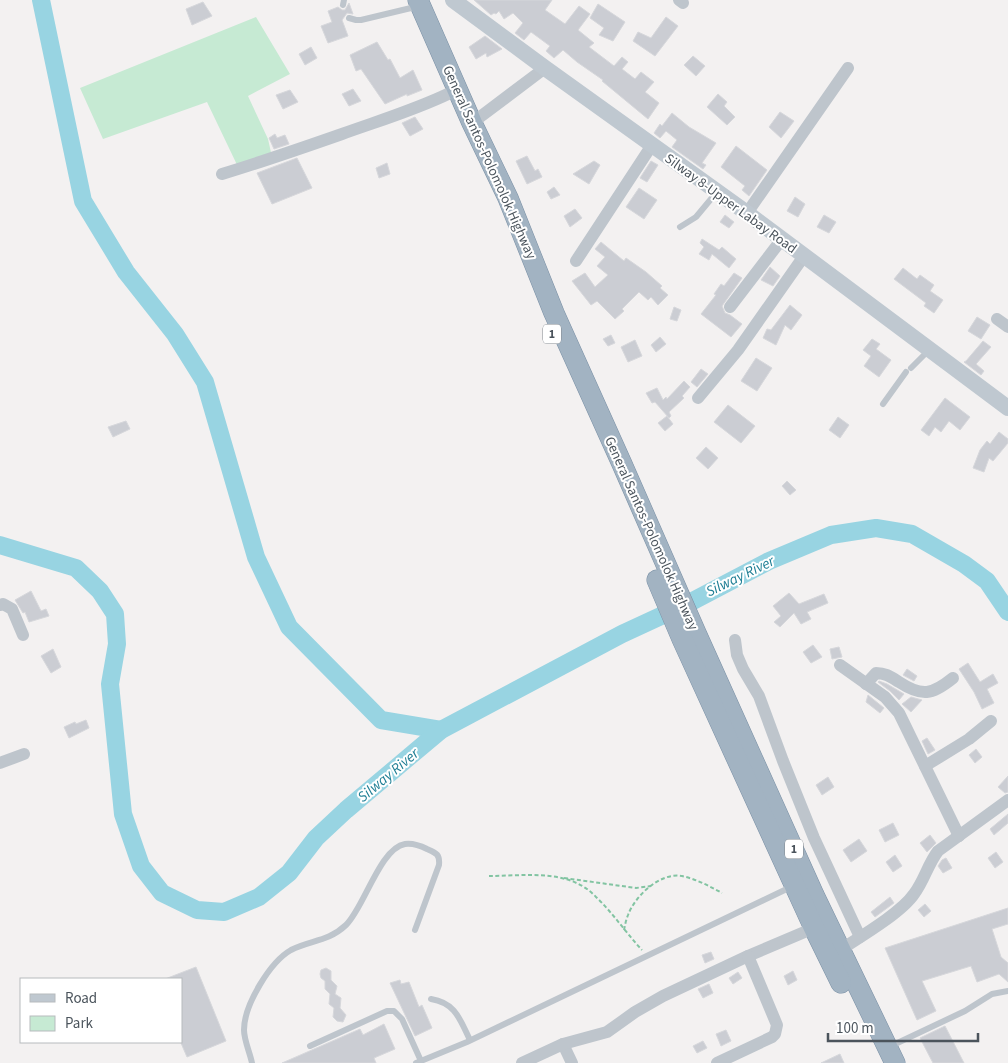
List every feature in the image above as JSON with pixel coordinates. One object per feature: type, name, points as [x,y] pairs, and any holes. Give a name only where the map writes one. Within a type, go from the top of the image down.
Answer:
[{"type":"highway","name":"1","points":[[413,2],[450,93],[689,636],[794,886],[814,928],[888,1058]]},
{"type":"highway","name":"General Santos-Polomolok Highway","points":[[413,2],[508,198],[661,572]]},
{"type":"highway","name":"General Santos-Polomolok Highway","points":[[689,636],[840,950],[888,1058]]},
{"type":"main road","name":"Silway 8-Upper Labay Road","points":[[453,0],[747,213],[1008,408]]},
{"type":"street","points":[[472,124],[545,68]]},
{"type":"street","points":[[747,213],[848,68]]},
{"type":"street","points":[[222,174],[258,164],[428,104],[450,93]]},
{"type":"street","points":[[576,261],[652,145]]},
{"type":"street","points":[[730,307],[782,239]]},
{"type":"street","points":[[698,398],[738,350],[804,256]]},
{"type":"street","points":[[998,319],[1008,327]]},
{"type":"street","points":[[0,605],[3,604],[12,609],[23,635]]},
{"type":"street","points":[[735,640],[737,655],[742,669],[759,696],[782,761],[814,838],[860,937]]},
{"type":"street","points":[[840,665],[885,697],[899,713],[960,836]]},
{"type":"street","points":[[866,684],[876,673],[881,673],[914,690],[930,692],[942,687],[953,678]]},
{"type":"street","points":[[925,766],[969,739],[992,721]]},
{"type":"street","points":[[0,763],[24,754]]},
{"type":"street","points":[[840,950],[883,921],[913,896],[938,851],[1008,800]]},
{"type":"street","points":[[522,1063],[563,1044],[606,1032],[663,996],[748,956],[814,928]]},
{"type":"street","points":[[717,1063],[772,1037],[777,1030],[748,956]]},
{"type":"street","points":[[563,1044],[572,1063]]},
{"type":"lane","points":[[349,18],[361,20],[413,2]]},
{"type":"lane","points":[[680,227],[696,217],[717,192]]},
{"type":"lane","points":[[883,404],[909,370],[930,350]]},
{"type":"lane","points":[[252,1063],[244,1030],[247,1011],[262,983],[278,960],[292,950],[322,940],[347,924],[380,867],[396,848],[405,844],[418,845],[437,853],[440,858],[415,930]]},
{"type":"lane","points":[[310,1046],[386,1011],[394,1011],[402,1019],[419,1062],[470,1040],[794,886]]},
{"type":"lane","points":[[888,1058],[992,994],[1008,991]]},
{"type":"lane","points":[[431,999],[446,1002],[452,1008],[470,1040]]},
{"type":"path","points":[[489,876],[547,875],[636,888],[652,886]]},
{"type":"path","points":[[624,930],[628,914],[637,898],[663,879],[680,876],[697,881],[722,894]]},
{"type":"path","points":[[562,878],[584,886],[596,896],[648,955]]},
{"type":"green space","points":[[256,17],[290,74],[248,96],[268,139],[272,157],[239,169],[207,102],[103,139],[80,88]]},
{"type":"building","points":[[474,0],[552,0],[545,10],[565,24],[579,6],[590,14],[578,30],[594,43],[589,47],[614,66],[622,57],[628,62],[622,69],[635,79],[641,72],[654,82],[645,92],[659,103],[648,119],[603,80],[563,50],[554,58],[546,51],[550,46],[531,32],[524,40],[515,33],[523,23],[513,13],[504,19],[499,11],[491,15]]},
{"type":"building","points":[[203,2],[212,16],[192,25],[186,9]]},
{"type":"building","points":[[349,3],[353,14],[347,13],[342,20],[348,36],[328,43],[321,26],[332,22],[328,11],[338,7],[345,10]]},
{"type":"building","points":[[598,4],[625,22],[613,41],[599,35],[604,28],[590,18]]},
{"type":"building","points":[[666,17],[678,26],[655,56],[633,41],[638,32],[651,38]]},
{"type":"building","points":[[485,36],[502,49],[487,57],[486,53],[476,59],[469,47]]},
{"type":"building","points":[[377,42],[388,60],[390,59],[400,78],[413,70],[422,90],[407,96],[407,94],[385,104],[361,69],[356,71],[350,55]]},
{"type":"building","points":[[311,47],[317,58],[305,65],[299,54]]},
{"type":"building","points":[[693,56],[705,66],[696,76],[684,65]]},
{"type":"building","points":[[353,89],[361,101],[349,106],[342,94]]},
{"type":"building","points":[[290,90],[298,102],[283,109],[276,95]]},
{"type":"building","points":[[718,94],[727,102],[724,106],[735,117],[727,125],[707,107]]},
{"type":"building","points":[[780,112],[794,121],[781,138],[769,127]]},
{"type":"building","points":[[672,113],[689,127],[716,143],[702,163],[706,165],[703,169],[672,147],[677,140],[666,131],[660,138],[654,133],[660,124],[662,126]]},
{"type":"building","points":[[415,117],[423,129],[410,136],[402,123]]},
{"type":"building","points":[[275,134],[277,138],[285,135],[289,144],[274,149],[269,138]]},
{"type":"building","points":[[736,146],[767,170],[749,196],[742,190],[745,186],[721,167]]},
{"type":"building","points":[[527,156],[535,171],[538,169],[542,177],[527,184],[516,161]]},
{"type":"building","points":[[297,158],[312,188],[272,204],[257,173]]},
{"type":"building","points":[[594,161],[600,165],[589,184],[573,174]]},
{"type":"building","points":[[651,161],[658,165],[647,182],[640,178]]},
{"type":"building","points":[[387,163],[390,174],[379,178],[376,168]]},
{"type":"building","points":[[554,187],[560,195],[551,199],[547,192]]},
{"type":"building","points":[[639,188],[657,200],[644,219],[626,207]]},
{"type":"building","points":[[795,197],[805,204],[798,217],[787,211]]},
{"type":"building","points":[[575,209],[582,218],[570,227],[564,216]]},
{"type":"building","points":[[725,215],[734,222],[729,228],[720,222]]},
{"type":"building","points":[[824,215],[836,222],[829,233],[817,227]]},
{"type":"building","points":[[702,239],[719,250],[722,247],[736,259],[729,268],[712,254],[709,260],[699,254],[704,247],[700,243]]},
{"type":"building","points":[[601,242],[624,261],[626,258],[646,272],[662,286],[660,288],[668,295],[658,305],[651,297],[648,300],[639,292],[615,319],[597,301],[591,305],[572,281],[585,273],[595,287],[608,275],[597,266],[605,257],[595,249]]},
{"type":"building","points":[[770,267],[780,276],[773,286],[761,280]]},
{"type":"building","points":[[903,268],[917,279],[920,275],[934,285],[930,291],[943,300],[934,313],[924,306],[926,303],[894,279]]},
{"type":"building","points":[[734,273],[742,278],[722,306],[725,313],[742,324],[731,337],[701,314],[716,295],[714,294],[721,284],[724,286]]},
{"type":"building","points":[[790,305],[802,315],[791,330],[785,325],[776,345],[763,338],[767,329],[771,330]]},
{"type":"building","points":[[674,307],[681,310],[677,321],[670,319]]},
{"type":"building","points":[[977,317],[990,325],[981,339],[968,331]]},
{"type":"building","points":[[611,335],[615,343],[608,346],[603,339]]},
{"type":"building","points":[[660,337],[666,344],[656,352],[651,345]]},
{"type":"building","points":[[872,339],[880,344],[876,349],[891,360],[879,377],[864,366],[871,356],[863,350]]},
{"type":"building","points":[[635,340],[642,356],[628,362],[621,347]]},
{"type":"building","points":[[983,341],[991,347],[976,364],[984,371],[981,375],[964,362]]},
{"type":"building","points":[[756,358],[772,368],[757,391],[741,381]]},
{"type":"building","points":[[701,369],[708,374],[697,387],[691,382]]},
{"type":"building","points":[[684,381],[690,387],[682,396],[684,398],[669,412],[671,416],[669,418],[655,402],[652,403],[646,393],[657,388],[663,400],[666,397],[667,399]]},
{"type":"building","points":[[945,398],[970,417],[960,430],[949,421],[941,432],[935,427],[929,436],[921,430]]},
{"type":"building","points":[[728,405],[755,426],[741,443],[714,422]]},
{"type":"building","points":[[667,416],[673,424],[665,431],[658,423]]},
{"type":"building","points":[[838,417],[849,425],[840,438],[829,430]]},
{"type":"building","points":[[126,421],[130,429],[113,437],[108,427]]},
{"type":"building","points":[[999,432],[1008,439],[1008,443],[993,461],[989,458],[984,472],[973,468],[980,450],[987,441],[990,444]]},
{"type":"building","points":[[706,447],[718,458],[708,469],[696,458]]},
{"type":"building","points":[[787,481],[796,490],[790,495],[782,486]]},
{"type":"building","points":[[31,591],[41,611],[46,609],[49,616],[29,622],[25,612],[23,613],[15,600]]},
{"type":"building","points":[[789,593],[799,604],[824,594],[828,603],[807,612],[811,619],[801,624],[794,613],[780,627],[774,622],[781,616],[773,606]]},
{"type":"building","points":[[813,645],[822,657],[811,663],[803,652]]},
{"type":"building","points":[[839,647],[842,657],[832,659],[830,649]]},
{"type":"building","points":[[53,649],[61,667],[51,673],[41,656]]},
{"type":"building","points":[[968,663],[980,682],[993,674],[998,683],[987,689],[994,703],[982,709],[974,692],[959,669]]},
{"type":"building","points":[[907,669],[917,676],[914,681],[903,675]]},
{"type":"building","points":[[879,681],[887,684],[904,694],[899,700]]},
{"type":"building","points":[[868,695],[884,708],[880,713],[866,702]]},
{"type":"building","points":[[911,697],[922,700],[911,712],[902,704]]},
{"type":"building","points":[[86,720],[89,728],[69,738],[64,727]]},
{"type":"building","points":[[927,738],[935,750],[928,754],[922,741]]},
{"type":"building","points":[[976,749],[982,757],[975,763],[969,755]]},
{"type":"building","points":[[1008,776],[1008,792],[1005,793],[998,787]]},
{"type":"building","points":[[828,777],[834,787],[822,795],[816,785]]},
{"type":"building","points":[[1008,814],[1008,823],[994,835],[990,829]]},
{"type":"building","points":[[893,823],[899,835],[885,842],[879,830]]},
{"type":"building","points":[[930,835],[936,843],[927,852],[920,843]]},
{"type":"building","points":[[859,839],[867,851],[851,862],[843,850]]},
{"type":"building","points":[[996,852],[1003,862],[995,868],[988,858]]},
{"type":"building","points":[[895,855],[902,866],[893,872],[886,862]]},
{"type":"building","points":[[946,858],[952,868],[943,873],[938,866]]},
{"type":"building","points":[[890,897],[894,903],[875,917],[871,912]]},
{"type":"building","points":[[925,904],[931,911],[924,917],[918,910]]},
{"type":"building","points":[[1008,908],[1008,924],[992,929],[1001,957],[1008,963],[1008,982],[999,974],[977,982],[971,966],[922,981],[936,1011],[917,1020],[885,948]]},
{"type":"building","points":[[711,952],[714,959],[705,963],[702,955]]},
{"type":"building","points":[[196,967],[226,1041],[187,1057],[181,1043],[182,978],[168,978]]},
{"type":"building","points":[[326,968],[331,971],[331,980],[337,986],[335,994],[341,998],[340,1008],[346,1015],[343,1022],[337,1021],[333,1017],[334,1008],[329,1004],[330,994],[325,989],[325,981],[321,978],[320,974],[321,970]]},
{"type":"building","points":[[793,971],[797,980],[788,985],[784,976]]},
{"type":"building","points":[[738,972],[742,978],[733,984],[729,978]]},
{"type":"building","points":[[400,980],[401,984],[409,982],[419,1007],[422,1005],[432,1028],[415,1036],[390,983]]},
{"type":"building","points":[[709,984],[713,993],[703,998],[698,989]]},
{"type":"building","points":[[384,1024],[395,1049],[374,1058],[376,1063],[282,1063],[360,1029],[363,1035]]},
{"type":"building","points":[[945,1026],[964,1063],[933,1063],[920,1038]]},
{"type":"building","points":[[726,1030],[731,1041],[721,1046],[716,1034]]},
{"type":"building","points":[[703,1041],[707,1048],[697,1053],[693,1046]]},
{"type":"building","points":[[840,1054],[844,1063],[821,1063]]},
{"type":"waterway","points":[[41,0],[83,201],[126,272],[175,334],[205,382],[256,557],[289,627],[381,720],[441,730]]},
{"type":"waterway","name":"Silway River","points":[[0,545],[76,568],[100,591],[115,614],[117,644],[110,684],[123,814],[141,866],[162,893],[197,910],[224,912],[259,897],[289,873],[316,838],[346,810],[441,730],[622,634],[689,603],[769,561],[831,535],[876,528],[912,534],[964,564],[987,581],[1008,612]]}]
